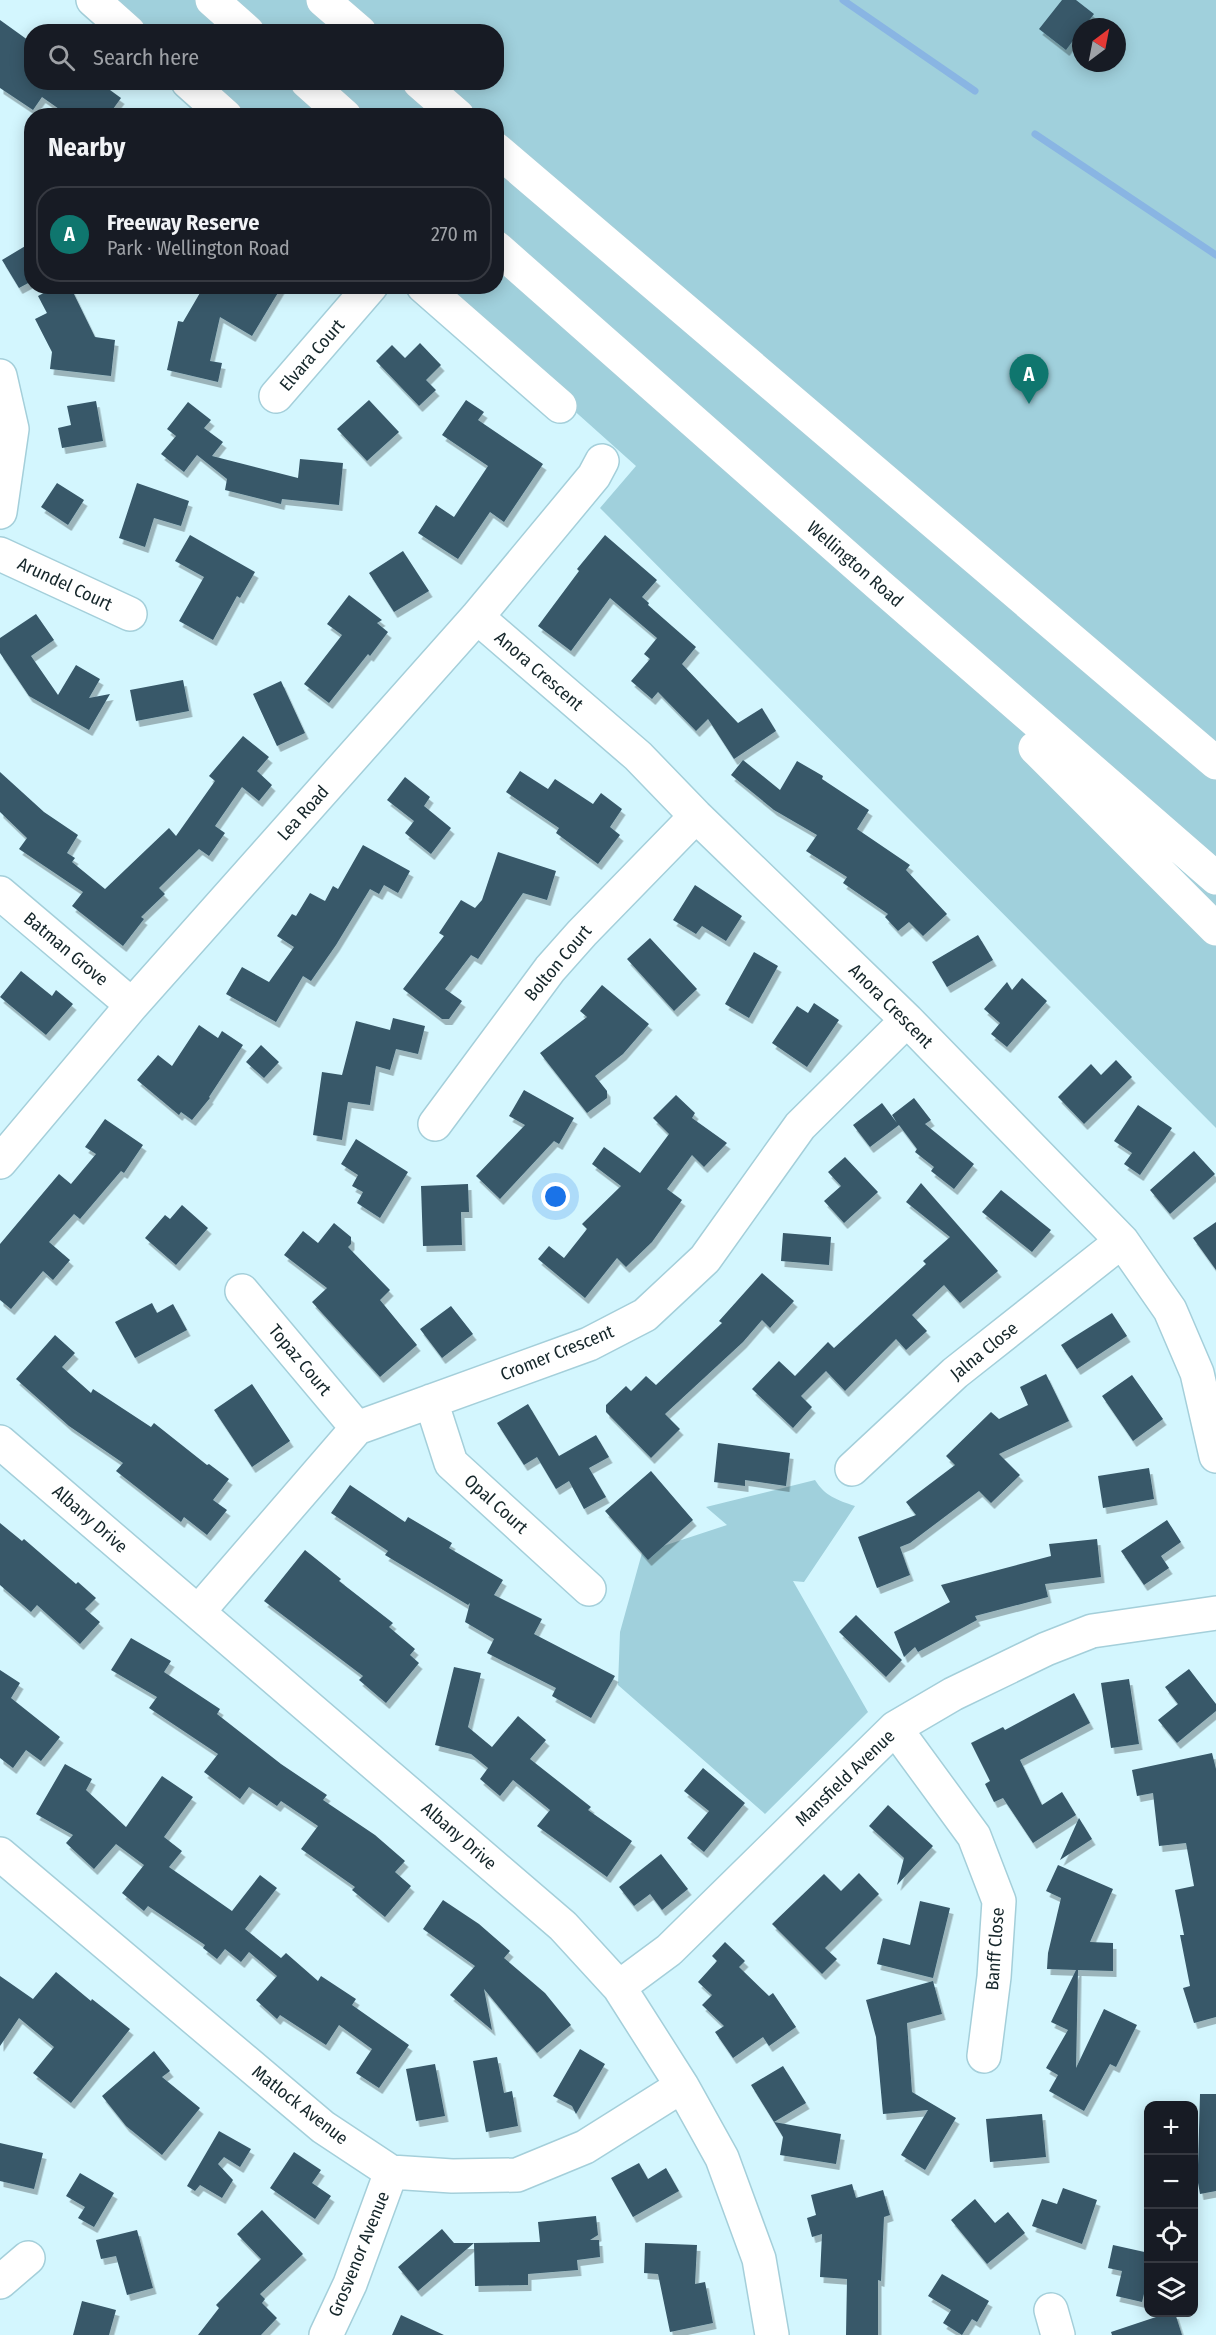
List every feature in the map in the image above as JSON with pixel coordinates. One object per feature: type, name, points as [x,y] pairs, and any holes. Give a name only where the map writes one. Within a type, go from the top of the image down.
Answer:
[{"type":"main road","points":[[93,0],[120,24]]},
{"type":"main road","points":[[212,0],[239,24]]},
{"type":"main road","points":[[323,0],[351,24]]},
{"type":"main road","points":[[197,90],[217,108]]},
{"type":"main road","points":[[316,90],[336,108]]},
{"type":"main road","points":[[428,90],[449,108]]},
{"type":"main road","points":[[504,156],[1216,763]]},
{"type":"main road","name":"Wellington Road","points":[[504,254],[1216,878]]},
{"type":"main road","name":"Elvara Court","points":[[276,396],[364,294]]},
{"type":"main road","points":[[432,294],[560,406]]},
{"type":"main road","points":[[0,376],[12,429],[0,512]]},
{"type":"main road","name":"Lea Road","points":[[0,1162],[132,1005],[477,617],[594,476],[602,461]]},
{"type":"main road","name":"Arundel Court","points":[[0,554],[130,614]]},
{"type":"main road","points":[[879,585],[1007,721],[1216,929]]},
{"type":"main road","name":"Anora Crescent","points":[[477,617],[638,756],[696,816],[907,1020],[1122,1241],[1170,1310],[1197,1373],[1216,1456]]},
{"type":"main road","name":"Bolton Court","points":[[435,1124],[550,969],[696,816]]},
{"type":"main road","name":"Batman Grove","points":[[0,893],[132,1005]]},
{"type":"main road","name":"Cromer Crescent","points":[[198,1612],[357,1428],[589,1344],[645,1315],[705,1259],[800,1126],[907,1020]]},
{"type":"main road","name":"Jalna Close","points":[[852,1469],[955,1373],[1122,1241]]},
{"type":"main road","name":"Topaz Court","points":[[242,1291],[357,1428]]},
{"type":"main road","name":"Opal Court","points":[[431,1401],[451,1463],[589,1589]]},
{"type":"main road","name":"Albany Drive","points":[[0,1442],[563,1926],[619,1988],[682,2086],[722,2158],[759,2259],[772,2335]]},
{"type":"main road","name":"Mansfield Avenue","points":[[619,1988],[669,1950],[895,1728],[953,1694],[1046,1649],[1092,1631],[1216,1613]]},
{"type":"main road","name":"Banff Close","points":[[895,1728],[974,1836],[999,1900],[994,1977],[984,2056]]},
{"type":"main road","name":"Matlock Avenue","points":[[0,1854],[323,2127],[391,2172],[452,2176],[517,2175],[585,2147],[682,2086]]},
{"type":"main road","name":"Grosvenor Avenue","points":[[326,2335],[350,2284],[391,2172]]},
{"type":"main road","points":[[0,2282],[28,2258]]},
{"type":"shaded area","points":[[116,0],[1216,0],[1216,1128],[600,508],[636,466],[444,294],[504,294],[504,108],[237,108],[216,90],[504,90],[504,24],[143,24]]},
{"type":"shaded area","points":[[815,1480],[832,1497],[855,1506],[804,1582],[793,1581],[868,1712],[765,1814],[618,1685],[620,1632],[642,1553],[727,1525],[706,1507]]},
{"type":"building","points":[[1062,0],[1076,0],[1094,14],[1091,18],[1072,18],[1072,42],[1066,50],[1039,29]]},
{"type":"building","points":[[0,20],[24,37],[24,90],[110,90],[121,98],[114,108],[58,108],[42,97],[34,108],[30,108],[0,88]]},
{"type":"building","points":[[24,247],[24,285],[19,288],[2,260]]},
{"type":"building","points":[[74,294],[95,337],[115,340],[111,376],[50,369],[52,352],[35,319],[47,313],[38,296]]},
{"type":"building","points":[[199,294],[277,294],[252,336],[220,317],[210,361],[222,363],[218,382],[167,370],[178,321],[183,322]]},
{"type":"building","points":[[420,343],[441,365],[426,380],[436,390],[419,406],[376,361],[392,345],[405,358]]},
{"type":"building","points":[[369,400],[399,432],[367,461],[337,429]]},
{"type":"building","points":[[466,400],[484,412],[478,420],[543,464],[504,522],[490,512],[458,559],[418,533],[436,505],[454,517],[488,466],[442,435]]},
{"type":"building","points":[[96,401],[103,441],[62,448],[58,428],[71,425],[67,406]]},
{"type":"building","points":[[188,402],[211,420],[204,428],[223,442],[212,456],[298,478],[300,459],[343,463],[339,505],[282,499],[281,504],[225,490],[227,479],[197,455],[184,472],[161,454],[176,436],[167,429]]},
{"type":"building","points":[[57,483],[84,500],[68,525],[41,507]]},
{"type":"building","points":[[137,483],[189,501],[181,526],[154,518],[145,547],[119,538]]},
{"type":"building","points":[[190,535],[255,572],[240,598],[237,596],[213,640],[179,621],[204,577],[175,561]]},
{"type":"building","points":[[605,535],[657,580],[642,597],[696,647],[682,664],[738,723],[762,708],[776,731],[734,759],[708,719],[696,731],[658,692],[652,699],[631,681],[650,659],[644,654],[657,638],[610,598],[571,651],[538,626],[579,571],[577,569]]},
{"type":"building","points":[[403,551],[429,591],[394,612],[369,573]]},
{"type":"building","points":[[349,595],[382,620],[377,623],[388,632],[329,703],[304,684],[342,635],[327,624]]},
{"type":"building","points":[[36,614],[54,640],[31,656],[58,695],[76,665],[100,679],[89,698],[110,694],[89,730],[29,696],[0,653],[0,638]]},
{"type":"building","points":[[183,680],[189,711],[136,721],[130,690]]},
{"type":"building","points":[[281,681],[305,733],[277,746],[253,694]]},
{"type":"building","points":[[243,736],[269,757],[257,771],[272,785],[259,801],[242,787],[215,826],[225,833],[209,856],[199,849],[159,888],[165,894],[141,917],[144,919],[123,946],[72,906],[83,892],[19,849],[27,838],[0,812],[0,772],[44,812],[78,835],[67,853],[75,858],[72,862],[105,889],[169,828],[176,836],[215,781],[209,776]]},
{"type":"building","points":[[743,760],[780,790],[797,761],[823,776],[822,779],[869,810],[857,829],[910,865],[906,870],[947,914],[923,936],[909,922],[898,931],[885,917],[888,914],[843,883],[847,877],[806,851],[817,835],[774,810],[731,775]]},
{"type":"building","points":[[520,771],[548,789],[555,779],[593,804],[601,793],[622,809],[610,827],[620,835],[598,864],[556,833],[559,828],[506,792]]},
{"type":"building","points":[[405,777],[430,797],[424,806],[451,828],[431,854],[405,833],[414,821],[387,800]]},
{"type":"building","points":[[363,845],[410,871],[398,893],[384,885],[379,894],[370,889],[311,981],[303,976],[276,1022],[226,994],[242,967],[269,982],[294,947],[277,936],[292,914],[296,916],[310,893],[325,901],[333,886],[338,889]]},
{"type":"building","points":[[498,852],[556,871],[547,900],[523,893],[478,959],[471,955],[445,989],[462,1001],[449,1019],[442,1019],[403,989],[444,936],[439,933],[461,900],[475,908],[482,900]]},
{"type":"building","points":[[695,885],[742,916],[726,941],[702,926],[696,934],[673,920]]},
{"type":"building","points":[[978,935],[993,960],[947,987],[932,962]]},
{"type":"building","points":[[650,938],[697,989],[674,1011],[627,959]]},
{"type":"building","points":[[754,952],[778,966],[749,1018],[725,1004]]},
{"type":"building","points":[[21,971],[52,996],[56,990],[73,1004],[46,1035],[0,997]]},
{"type":"building","points":[[1022,978],[1047,1001],[1007,1047],[991,1034],[1000,1023],[984,1009],[1007,982],[1012,990]]},
{"type":"building","points":[[602,985],[649,1024],[623,1054],[595,1076],[607,1091],[607,1098],[587,1113],[540,1053],[587,1017],[580,1011]]},
{"type":"building","points":[[814,1003],[839,1020],[807,1067],[772,1043],[797,1006],[808,1013]]},
{"type":"building","points":[[393,1018],[425,1026],[418,1054],[396,1049],[390,1070],[376,1066],[370,1105],[348,1102],[342,1140],[313,1135],[322,1072],[342,1075],[356,1021],[390,1030]]},
{"type":"building","points":[[199,1025],[218,1038],[222,1031],[243,1045],[210,1098],[192,1120],[181,1112],[179,1115],[137,1080],[158,1055],[172,1066]]},
{"type":"building","points":[[261,1045],[279,1062],[264,1078],[246,1062]]},
{"type":"building","points":[[1116,1060],[1132,1077],[1084,1124],[1058,1097],[1091,1064],[1101,1075]]},
{"type":"building","points":[[524,1090],[574,1118],[559,1144],[554,1141],[500,1199],[476,1176],[525,1125],[509,1116]]},
{"type":"building","points":[[676,1095],[695,1113],[692,1118],[727,1143],[704,1167],[692,1155],[667,1189],[682,1200],[652,1242],[626,1267],[617,1258],[585,1298],[538,1259],[549,1246],[564,1258],[587,1229],[582,1224],[621,1186],[592,1164],[604,1147],[640,1173],[669,1134],[653,1118]]},
{"type":"building","points":[[914,1098],[931,1120],[925,1124],[974,1164],[954,1189],[931,1171],[934,1167],[915,1152],[917,1149],[899,1125],[870,1147],[853,1125],[882,1103],[897,1123],[892,1115]]},
{"type":"building","points":[[1138,1105],[1172,1128],[1140,1175],[1124,1164],[1132,1153],[1114,1141]]},
{"type":"building","points":[[105,1119],[143,1145],[124,1173],[121,1171],[80,1219],[74,1214],[49,1242],[70,1260],[53,1280],[43,1271],[11,1309],[0,1300],[0,1244],[59,1174],[71,1184],[96,1154],[85,1147]]},
{"type":"building","points":[[356,1139],[408,1172],[380,1218],[357,1203],[363,1192],[352,1186],[358,1175],[341,1164]]},
{"type":"building","points":[[1194,1151],[1215,1174],[1170,1214],[1150,1190]]},
{"type":"building","points":[[845,1157],[878,1192],[844,1223],[824,1201],[841,1186],[828,1172]]},
{"type":"building","points":[[921,1183],[998,1271],[960,1303],[944,1285],[912,1315],[927,1331],[906,1350],[896,1339],[845,1391],[826,1371],[801,1396],[812,1407],[793,1428],[752,1389],[779,1361],[795,1376],[828,1342],[834,1348],[926,1264],[923,1261],[950,1237],[906,1202]]},
{"type":"building","points":[[468,1184],[469,1212],[461,1212],[462,1245],[423,1246],[421,1186]]},
{"type":"building","points":[[1001,1190],[1051,1230],[1032,1252],[982,1212]]},
{"type":"building","points":[[182,1205],[208,1228],[176,1265],[145,1238],[165,1215],[170,1219]]},
{"type":"building","points":[[1216,1222],[1216,1270],[1193,1238]]},
{"type":"building","points":[[334,1223],[351,1237],[351,1244],[348,1247],[390,1290],[380,1300],[417,1345],[380,1377],[312,1302],[327,1288],[284,1255],[303,1231],[318,1243]]},
{"type":"building","points":[[783,1233],[831,1237],[829,1265],[781,1261]]},
{"type":"building","points":[[762,1273],[794,1301],[770,1328],[762,1320],[743,1342],[665,1414],[680,1429],[651,1458],[606,1412],[606,1405],[626,1386],[631,1391],[646,1376],[656,1385],[722,1323],[719,1321]]},
{"type":"building","points":[[152,1303],[157,1313],[173,1304],[187,1330],[135,1358],[115,1322]]},
{"type":"building","points":[[451,1306],[473,1334],[442,1358],[420,1329]]},
{"type":"building","points":[[1112,1313],[1127,1336],[1077,1369],[1061,1345]]},
{"type":"building","points":[[55,1335],[75,1353],[62,1367],[91,1393],[93,1389],[151,1427],[154,1423],[207,1465],[209,1464],[229,1479],[213,1500],[227,1510],[207,1535],[184,1517],[181,1522],[116,1471],[123,1463],[69,1426],[16,1379]]},
{"type":"building","points":[[1046,1374],[1069,1421],[999,1454],[1020,1475],[991,1503],[979,1491],[910,1543],[900,1547],[910,1575],[877,1588],[858,1537],[916,1515],[906,1502],[955,1465],[946,1456],[991,1412],[999,1419],[1028,1405],[1020,1387]]},
{"type":"building","points":[[1132,1375],[1163,1419],[1133,1441],[1102,1396]]},
{"type":"building","points":[[252,1384],[290,1441],[252,1467],[214,1410]]},
{"type":"building","points":[[528,1404],[559,1456],[596,1435],[609,1457],[589,1468],[606,1497],[584,1509],[569,1481],[556,1489],[537,1457],[524,1465],[497,1423]]},
{"type":"building","points":[[718,1443],[790,1453],[786,1486],[745,1480],[745,1486],[714,1482]]},
{"type":"building","points":[[1149,1468],[1154,1499],[1103,1508],[1098,1476]]},
{"type":"building","points":[[651,1471],[693,1520],[648,1560],[605,1511]]},
{"type":"building","points":[[350,1485],[405,1522],[408,1517],[452,1543],[449,1548],[503,1580],[494,1595],[542,1619],[534,1634],[615,1676],[591,1718],[552,1696],[556,1688],[487,1653],[494,1639],[465,1622],[470,1603],[468,1605],[385,1555],[388,1551],[331,1513]]},
{"type":"building","points":[[1167,1520],[1181,1542],[1161,1556],[1169,1568],[1144,1585],[1121,1551]]},
{"type":"building","points":[[0,1523],[22,1541],[24,1539],[76,1584],[78,1582],[96,1598],[85,1609],[100,1622],[80,1644],[37,1605],[31,1612],[0,1585]]},
{"type":"building","points":[[1097,1539],[1101,1577],[1045,1584],[1048,1597],[975,1616],[977,1620],[918,1652],[915,1647],[904,1657],[894,1632],[950,1602],[941,1585],[1051,1556],[1049,1544]]},
{"type":"building","points":[[305,1550],[341,1579],[339,1581],[393,1623],[389,1627],[415,1649],[410,1655],[419,1663],[386,1703],[359,1680],[363,1676],[264,1601]]},
{"type":"building","points":[[856,1615],[902,1660],[886,1677],[839,1632]]},
{"type":"building","points":[[131,1638],[171,1661],[164,1672],[220,1709],[217,1714],[281,1764],[327,1795],[323,1800],[375,1835],[405,1861],[395,1872],[411,1886],[385,1917],[352,1890],[355,1887],[301,1849],[318,1826],[281,1801],[277,1806],[249,1787],[240,1799],[204,1772],[218,1754],[149,1708],[157,1697],[111,1670]]},
{"type":"building","points":[[454,1667],[481,1673],[468,1727],[492,1747],[518,1716],[546,1740],[530,1759],[591,1807],[588,1810],[632,1841],[607,1877],[537,1826],[550,1810],[513,1780],[500,1796],[480,1779],[488,1768],[471,1754],[435,1745]]},
{"type":"building","points":[[1189,1669],[1216,1704],[1216,1711],[1177,1743],[1158,1720],[1178,1704],[1165,1687]]},
{"type":"building","points":[[0,1670],[20,1683],[11,1698],[60,1737],[41,1761],[26,1750],[13,1768],[0,1758]]},
{"type":"building","points":[[1129,1679],[1139,1744],[1111,1748],[1101,1683]]},
{"type":"building","points":[[1074,1693],[1090,1723],[1020,1760],[1042,1805],[1062,1792],[1076,1815],[1033,1843],[1003,1798],[994,1802],[985,1784],[990,1781],[971,1743],[1003,1727],[1005,1730]]},
{"type":"building","points":[[1212,1753],[1216,1769],[1216,2017],[1194,2023],[1183,1988],[1190,1986],[1180,1935],[1184,1935],[1175,1890],[1194,1886],[1186,1843],[1159,1846],[1153,1793],[1137,1796],[1132,1770]]},
{"type":"building","points":[[65,1764],[92,1779],[86,1790],[126,1827],[162,1776],[193,1797],[164,1837],[182,1851],[169,1867],[232,1911],[260,1875],[277,1888],[245,1929],[281,1958],[286,1953],[318,1981],[321,1976],[356,1999],[352,2005],[409,2045],[379,2088],[356,2073],[372,2049],[339,2025],[326,2045],[280,2015],[277,2019],[256,2000],[277,1976],[249,1952],[241,1962],[225,1949],[217,1959],[203,1948],[205,1945],[148,1906],[144,1911],[122,1893],[144,1865],[116,1844],[94,1869],[66,1843],[73,1835],[36,1814]]},
{"type":"building","points":[[703,1768],[745,1803],[704,1852],[687,1838],[709,1811],[684,1791]]},
{"type":"building","points":[[888,1805],[933,1846],[897,1885],[904,1858],[869,1826]]},
{"type":"building","points":[[1079,1818],[1092,1839],[1060,1860]]},
{"type":"building","points":[[661,1854],[688,1889],[662,1910],[650,1894],[634,1906],[619,1887]]},
{"type":"building","points":[[1058,1865],[1113,1889],[1090,1942],[1113,1943],[1113,1971],[1078,1970],[1076,2068],[1104,2009],[1137,2025],[1116,2067],[1110,2064],[1084,2111],[1049,2091],[1058,2075],[1046,2068],[1068,2030],[1051,2022],[1076,1970],[1047,1969],[1048,1953],[1061,1898],[1046,1891]]},
{"type":"building","points":[[859,1873],[879,1894],[825,1948],[837,1959],[822,1974],[772,1924],[824,1874],[841,1891]]},
{"type":"building","points":[[443,1900],[479,1924],[510,1951],[504,1958],[545,1993],[571,2025],[537,2053],[484,1989],[492,2030],[450,1995],[475,1966],[423,1929]]},
{"type":"building","points":[[920,1901],[950,1908],[933,1978],[877,1964],[883,1938],[910,1945]]},
{"type":"building","points":[[725,1942],[745,1961],[739,1967],[769,1996],[773,1993],[796,2027],[769,2046],[763,2037],[733,2058],[715,2032],[724,2026],[702,2005],[712,1995],[698,1982],[717,1961],[712,1956]]},
{"type":"building","points":[[56,1972],[130,2029],[71,2103],[33,2073],[54,2047],[19,2018],[0,2046],[0,1976],[33,1999]]},
{"type":"building","points":[[933,1981],[942,2014],[907,2023],[912,2092],[956,2118],[925,2170],[901,2155],[928,2110],[883,2114],[876,2037],[866,2000]]},
{"type":"building","points":[[580,2049],[605,2064],[576,2114],[572,2106],[553,2096]]},
{"type":"building","points":[[154,2051],[170,2071],[162,2077],[200,2108],[162,2155],[126,2126],[102,2096]]},
{"type":"building","points":[[497,2057],[504,2093],[512,2091],[518,2126],[486,2132],[473,2061]]},
{"type":"building","points":[[435,2064],[445,2116],[416,2121],[406,2069]]},
{"type":"building","points":[[783,2066],[806,2103],[774,2122],[751,2085]]},
{"type":"building","points":[[1200,2094],[1216,2094],[1216,2191],[1200,2194],[1198,2165]]},
{"type":"building","points":[[1042,2114],[1046,2157],[990,2162],[986,2119]]},
{"type":"building","points":[[774,2122],[841,2134],[836,2164],[780,2155],[783,2137]]},
{"type":"building","points":[[219,2131],[251,2149],[240,2167],[224,2157],[218,2164],[233,2180],[222,2198],[200,2185],[195,2191],[187,2186]]},
{"type":"building","points":[[0,2143],[43,2153],[34,2189],[0,2181]]},
{"type":"building","points":[[294,2152],[321,2170],[312,2183],[331,2196],[315,2219],[270,2188]]},
{"type":"building","points":[[639,2163],[648,2179],[666,2168],[679,2191],[633,2217],[611,2178]]},
{"type":"building","points":[[80,2173],[114,2193],[94,2227],[78,2218],[85,2207],[66,2196]]},
{"type":"building","points":[[852,2184],[856,2198],[883,2190],[890,2215],[884,2217],[881,2281],[878,2280],[878,2335],[846,2335],[847,2279],[820,2277],[822,2234],[812,2237],[807,2218],[816,2215],[811,2195]]},
{"type":"building","points":[[1063,2188],[1097,2200],[1082,2244],[1032,2226],[1042,2199],[1057,2204]]},
{"type":"building","points":[[975,2199],[995,2223],[1008,2212],[1025,2233],[987,2264],[951,2220]]},
{"type":"building","points":[[262,2210],[303,2254],[260,2294],[265,2299],[262,2303],[277,2318],[261,2335],[198,2335],[219,2308],[216,2305],[261,2259],[237,2234]]},
{"type":"building","points":[[596,2216],[598,2235],[590,2240],[599,2240],[600,2257],[577,2260],[578,2270],[528,2274],[528,2285],[475,2286],[474,2243],[540,2242],[538,2222]]},
{"type":"building","points":[[442,2229],[454,2243],[474,2243],[418,2291],[398,2267]]},
{"type":"building","points":[[137,2230],[153,2288],[127,2295],[116,2256],[101,2259],[96,2240]]},
{"type":"building","points":[[645,2243],[697,2245],[695,2284],[705,2282],[713,2323],[670,2332],[658,2274],[644,2273]]},
{"type":"building","points":[[1113,2245],[1144,2252],[1142,2302],[1116,2296],[1122,2271],[1108,2268]]},
{"type":"building","points":[[942,2274],[989,2301],[977,2322],[972,2319],[962,2335],[943,2323],[951,2310],[928,2296]]},
{"type":"building","points":[[82,2301],[116,2310],[109,2335],[73,2335]]},
{"type":"building","points":[[401,2315],[444,2335],[392,2335]]},
{"type":"building","points":[[1156,2317],[1176,2317],[1182,2335],[1112,2335],[1111,2332]]},
{"type":"waterway","points":[[843,0],[975,91]]},
{"type":"waterway","points":[[1035,134],[1216,255]]},
{"type":"place","name":"Freeway Reserve","points":[[1029,404]]}]
